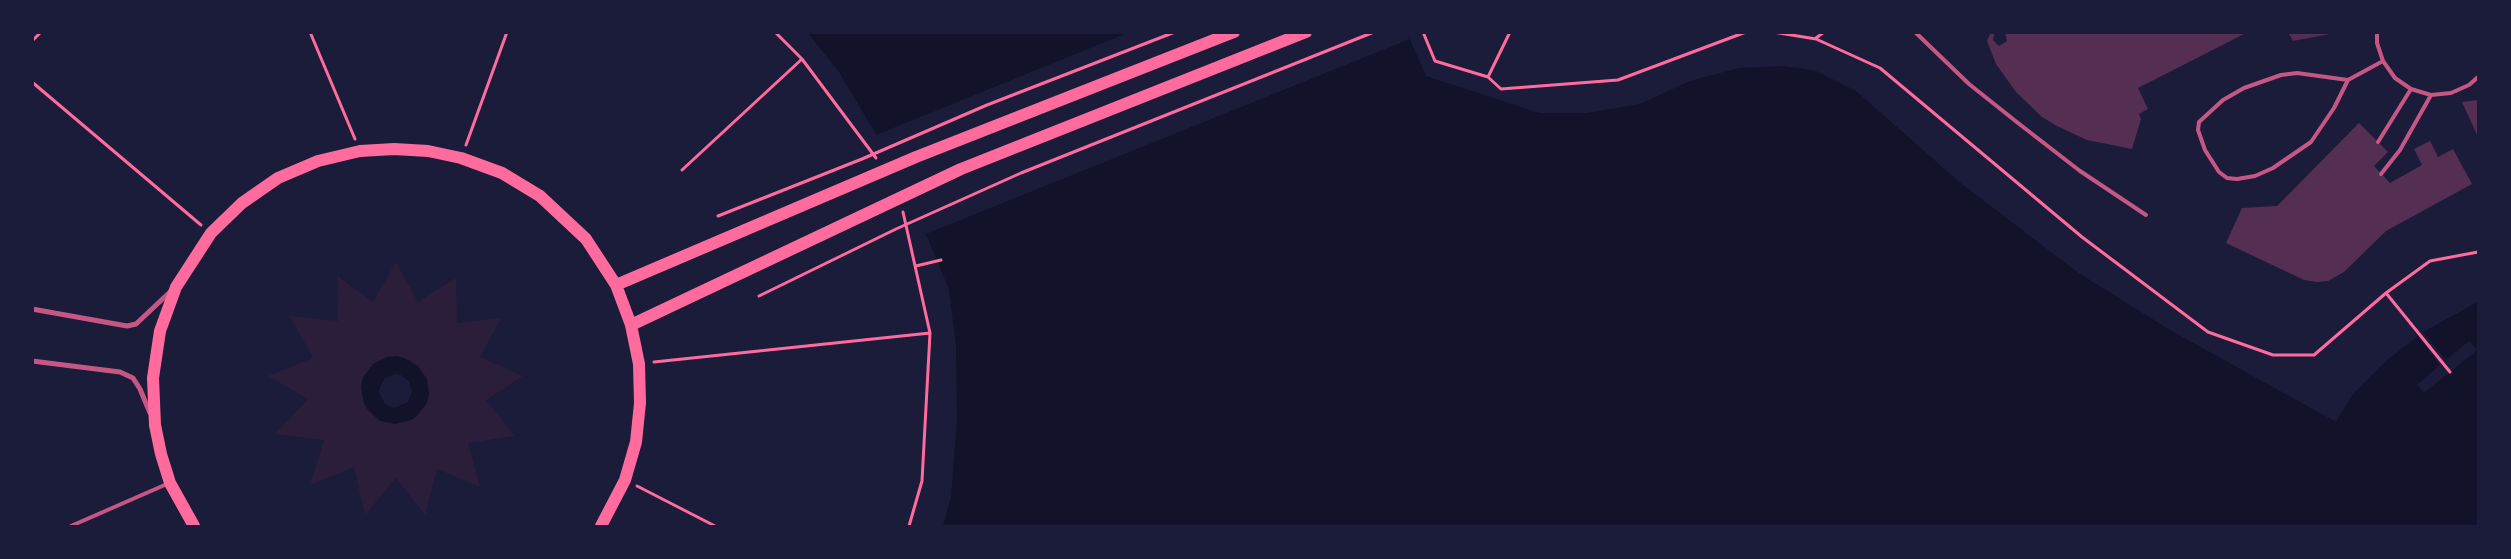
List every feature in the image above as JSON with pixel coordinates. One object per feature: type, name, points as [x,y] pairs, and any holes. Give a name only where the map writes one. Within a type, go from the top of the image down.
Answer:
[{"type":"main road","points":[[616,285],[871,177],[1234,32]]},
{"type":"main road","points":[[630,325],[961,169],[1306,32]]},
{"type":"main road","points":[[194,526],[170,483],[160,454],[155,425],[153,378],[158,341],[176,287],[211,233],[242,203],[278,178],[318,161],[360,151],[394,148],[428,150],[461,158],[502,173],[540,196],[586,240],[616,285],[630,325],[639,364],[640,403],[636,442],[625,480],[601,526]]},
{"type":"street","points":[[32,309],[127,326],[136,324],[176,287]]},
{"type":"street","points":[[32,361],[120,372],[133,378],[140,389],[155,425]]},
{"type":"lane","points":[[1915,32],[1969,84],[2018,123],[2080,171],[2146,215]]},
{"type":"lane","points":[[2377,32],[2377,43],[2382,62],[2395,78],[2411,89],[2431,95],[2451,93],[2470,85],[2478,77]]},
{"type":"lane","points":[[2348,80],[2297,73],[2281,75],[2244,88],[2223,100],[2204,115],[2199,122],[2198,130],[2206,150],[2219,172],[2227,178],[2237,179],[2255,176],[2273,168],[2311,142],[2331,114],[2348,80],[2382,62]]},
{"type":"lane","points":[[2378,142],[2411,89]]},
{"type":"lane","points":[[2381,174],[2400,150],[2431,95]]},
{"type":"lane","points":[[71,526],[170,483]]},
{"type":"path","points":[[32,41],[41,32]]},
{"type":"path","points":[[310,32],[360,151]]},
{"type":"path","points":[[461,158],[508,32]]},
{"type":"path","points":[[775,32],[802,59],[878,161]]},
{"type":"path","points":[[718,216],[862,159],[987,105],[1175,32]]},
{"type":"path","points":[[759,296],[896,229],[1021,173],[1374,32]]},
{"type":"path","points":[[1423,32],[1435,61],[1488,77],[1501,89],[1618,80],[1746,32]]},
{"type":"path","points":[[1488,77],[1510,32]]},
{"type":"path","points":[[1773,32],[1816,39],[1880,68],[2082,237],[2208,332],[2273,355],[2314,355],[2386,293],[2430,261],[2478,252]]},
{"type":"path","points":[[1816,39],[1824,32]]},
{"type":"path","points":[[682,170],[802,59]]},
{"type":"path","points":[[32,82],[211,233]]},
{"type":"path","points":[[903,210],[930,333],[922,481],[909,526]]},
{"type":"path","points":[[916,266],[941,260]]},
{"type":"path","points":[[2386,293],[2450,372]]},
{"type":"path","points":[[639,364],[930,333]]},
{"type":"path","points":[[625,480],[715,526]]},
{"type":"shaded area","points":[[808,33],[1407,33],[1426,76],[1539,113],[1587,113],[1640,104],[1690,81],[1739,68],[1784,66],[1816,71],[1856,91],[1958,181],[2077,272],[2170,330],[2336,422],[2353,394],[2386,361],[2423,332],[2478,302],[2478,526],[943,526],[951,497],[957,420],[956,346],[949,289],[904,181],[839,72]]},
{"type":"shaded area","points":[[396,262],[418,302],[456,278],[457,323],[501,318],[480,357],[523,376],[486,400],[515,436],[468,443],[480,487],[437,469],[425,515],[396,478],[365,515],[354,467],[310,485],[324,440],[275,434],[308,399],[268,376],[313,358],[290,316],[338,321],[337,276],[373,302]],"holes":[[[396,356],[412,361],[417,416],[373,416],[364,403],[361,387],[363,378],[373,364]]]},
{"type":"shaded area","points":[[396,356],[404,358],[418,366],[427,379],[429,394],[427,403],[417,416],[411,420],[395,424],[380,421],[368,410],[364,403],[361,387],[363,378],[373,364],[387,357]],"holes":[[[395,374],[401,375],[409,382],[412,392],[408,402],[394,408],[385,404],[378,391],[385,378]]]},
{"type":"pier","points":[[1407,32],[1410,39],[926,234],[876,135],[1127,33]]},
{"type":"pier","points":[[2423,332],[2446,360],[2469,341],[2477,350],[2424,393],[2417,385],[2440,365],[2418,337]]},
{"type":"building","points":[[1991,32],[1995,32],[1993,40],[1999,46],[2007,41],[2005,32],[2248,32],[2138,88],[2148,109],[2139,114],[2141,119],[2132,149],[2087,140],[2042,117],[2016,92],[1996,64],[1987,41]]},
{"type":"building","points":[[2288,32],[2335,32],[2335,33],[2293,41]]},
{"type":"building","points":[[2478,100],[2478,137],[2462,102]]},
{"type":"building","points":[[2359,123],[2388,152],[2374,166],[2390,183],[2422,165],[2414,149],[2430,141],[2438,157],[2453,149],[2472,184],[2386,231],[2344,272],[2328,281],[2304,280],[2226,243],[2242,208],[2277,206]]}]
